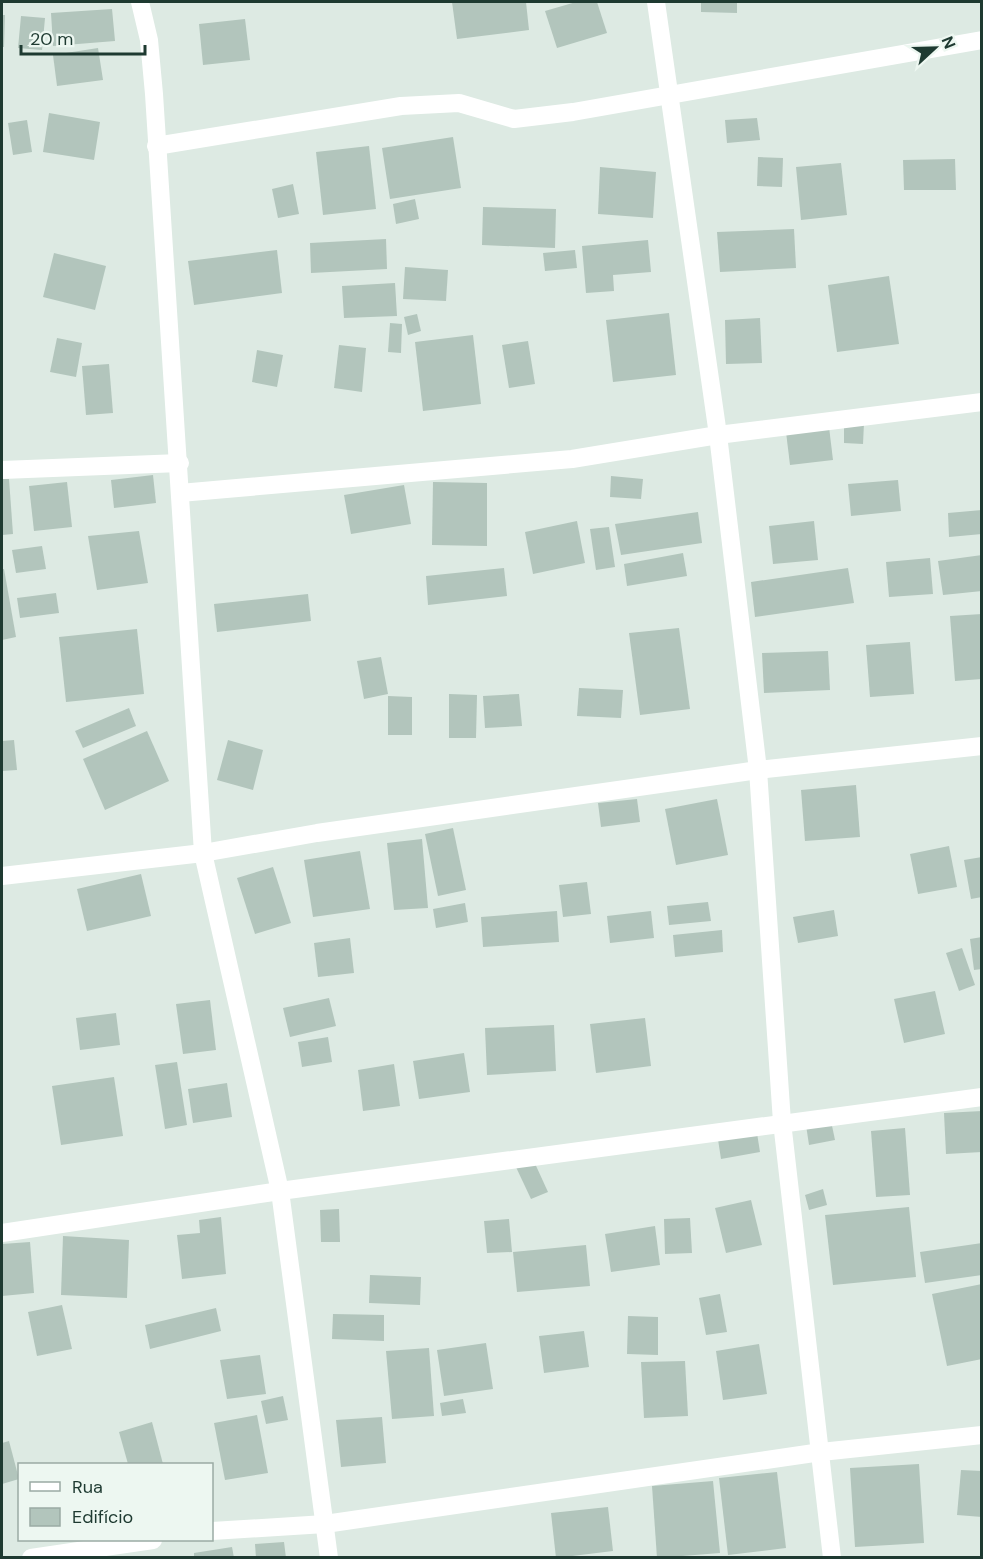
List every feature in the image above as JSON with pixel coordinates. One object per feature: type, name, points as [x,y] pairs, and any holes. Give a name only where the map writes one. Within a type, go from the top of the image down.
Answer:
[{"type":"street","points":[[140,2],[149,40],[180,463],[203,853],[280,1191],[329,1557]]},
{"type":"street","points":[[656,2],[718,435],[758,770],[782,1122],[832,1557]]},
{"type":"street","points":[[156,146],[401,106],[459,103],[513,119],[668,96],[981,40]]},
{"type":"street","points":[[180,493],[572,459],[718,435],[981,402]]},
{"type":"street","points":[[2,470],[180,463]]},
{"type":"street","points":[[2,876],[203,853],[317,833],[758,770],[981,746]]},
{"type":"street","points":[[2,1233],[280,1191],[981,1097]]},
{"type":"street","points":[[213,1531],[325,1524],[821,1452],[981,1435]]},
{"type":"street","points":[[31,1557],[139,1541]]},
{"type":"building","points":[[452,2],[526,2],[529,30],[457,39]]},
{"type":"building","points":[[576,2],[597,2],[607,33],[557,48],[545,11]]},
{"type":"building","points":[[701,2],[737,2],[737,13],[701,12]]},
{"type":"building","points":[[112,9],[115,41],[53,46],[51,13]]},
{"type":"building","points":[[2,15],[5,15],[4,47],[2,47]]},
{"type":"building","points":[[21,16],[45,18],[42,50],[18,48]]},
{"type":"building","points":[[245,19],[250,60],[203,65],[199,24]]},
{"type":"building","points":[[98,48],[103,80],[57,86],[53,55]]},
{"type":"building","points":[[49,113],[100,122],[94,160],[43,152]]},
{"type":"building","points":[[757,118],[760,140],[727,143],[725,120]]},
{"type":"building","points":[[27,120],[32,152],[13,155],[8,123]]},
{"type":"building","points":[[453,137],[461,188],[390,199],[382,148]]},
{"type":"building","points":[[369,146],[376,209],[323,215],[316,152]]},
{"type":"building","points":[[758,157],[783,158],[782,187],[757,186]]},
{"type":"building","points":[[955,159],[956,190],[904,190],[903,160]]},
{"type":"building","points":[[841,163],[847,215],[801,220],[796,167]]},
{"type":"building","points":[[600,167],[656,172],[653,218],[598,214]]},
{"type":"building","points":[[293,184],[299,214],[278,218],[272,189]]},
{"type":"building","points":[[415,199],[419,219],[396,224],[393,204]]},
{"type":"building","points":[[483,207],[556,209],[555,248],[482,245]]},
{"type":"building","points":[[794,229],[796,268],[720,272],[717,232]]},
{"type":"building","points":[[386,239],[387,269],[311,273],[310,243]]},
{"type":"building","points":[[648,240],[651,272],[613,275],[614,291],[586,293],[582,246]]},
{"type":"building","points":[[277,250],[282,293],[194,305],[188,261]]},
{"type":"building","points":[[575,250],[577,268],[545,271],[543,253]]},
{"type":"building","points":[[54,253],[106,266],[95,310],[43,297]]},
{"type":"building","points":[[405,267],[448,270],[446,301],[403,299]]},
{"type":"building","points":[[889,276],[899,344],[837,352],[828,285]]},
{"type":"building","points":[[395,283],[397,316],[344,318],[342,286]]},
{"type":"building","points":[[669,313],[676,375],[613,382],[606,320]]},
{"type":"building","points":[[417,314],[421,331],[408,335],[404,317]]},
{"type":"building","points":[[760,318],[762,363],[726,364],[725,320]]},
{"type":"building","points":[[390,323],[402,324],[401,353],[388,352]]},
{"type":"building","points":[[473,335],[481,404],[423,411],[415,342]]},
{"type":"building","points":[[57,338],[82,343],[76,377],[50,372]]},
{"type":"building","points":[[528,341],[535,384],[509,388],[502,345]]},
{"type":"building","points":[[339,345],[366,348],[362,392],[334,388]]},
{"type":"building","points":[[257,350],[283,355],[277,387],[252,382]]},
{"type":"building","points":[[109,364],[113,413],[86,415],[82,366]]},
{"type":"building","points":[[844,422],[864,423],[863,444],[844,443]]},
{"type":"building","points":[[829,427],[833,460],[790,465],[786,432]]},
{"type":"building","points":[[153,475],[156,503],[114,508],[111,480]]},
{"type":"building","points":[[611,476],[643,479],[641,499],[610,497]]},
{"type":"building","points":[[2,479],[9,479],[13,534],[2,535]]},
{"type":"building","points":[[898,480],[901,511],[851,516],[848,484]]},
{"type":"building","points":[[67,482],[72,527],[34,531],[29,486]]},
{"type":"building","points":[[433,482],[487,483],[487,546],[432,545]]},
{"type":"building","points":[[404,485],[411,524],[351,534],[344,495]]},
{"type":"building","points":[[982,510],[982,534],[949,537],[948,513]]},
{"type":"building","points":[[698,512],[702,543],[621,555],[615,524]]},
{"type":"building","points":[[577,521],[585,563],[533,574],[525,532]]},
{"type":"building","points":[[814,521],[818,560],[773,564],[769,526]]},
{"type":"building","points":[[609,527],[615,567],[596,570],[590,529]]},
{"type":"building","points":[[139,531],[148,583],[97,590],[88,536]]},
{"type":"building","points":[[42,546],[46,569],[16,573],[12,550]]},
{"type":"building","points":[[683,553],[687,576],[627,586],[624,564]]},
{"type":"building","points":[[982,555],[982,591],[943,595],[938,561]]},
{"type":"building","points":[[930,558],[933,594],[889,597],[886,562]]},
{"type":"building","points":[[504,568],[507,596],[428,605],[426,576]]},
{"type":"building","points":[[848,568],[854,603],[755,617],[751,582]]},
{"type":"building","points":[[2,569],[4,569],[16,637],[2,640]]},
{"type":"building","points":[[56,593],[59,613],[20,618],[17,598]]},
{"type":"building","points":[[308,594],[311,621],[217,632],[214,604]]},
{"type":"building","points":[[982,614],[982,679],[955,681],[950,616]]},
{"type":"building","points":[[679,628],[690,709],[640,715],[629,633]]},
{"type":"building","points":[[137,629],[144,694],[66,702],[59,637]]},
{"type":"building","points":[[910,642],[914,694],[870,697],[866,645]]},
{"type":"building","points":[[828,651],[830,690],[764,693],[762,653]]},
{"type":"building","points":[[381,657],[388,694],[364,699],[357,661]]},
{"type":"building","points":[[579,688],[623,690],[621,718],[577,716]]},
{"type":"building","points":[[449,694],[477,695],[476,738],[449,738]]},
{"type":"building","points":[[519,694],[522,726],[485,728],[483,696]]},
{"type":"building","points":[[388,696],[412,697],[412,735],[388,735]]},
{"type":"building","points":[[129,708],[136,726],[83,748],[75,731]]},
{"type":"building","points":[[147,731],[169,781],[105,810],[83,759]]},
{"type":"building","points":[[14,740],[17,770],[2,771],[2,741]]},
{"type":"building","points":[[228,740],[263,750],[253,790],[217,780]]},
{"type":"building","points":[[856,785],[860,837],[805,841],[801,790]]},
{"type":"building","points":[[637,799],[640,822],[601,827],[598,803]]},
{"type":"building","points":[[717,799],[728,855],[676,865],[665,809]]},
{"type":"building","points":[[453,828],[466,890],[438,896],[425,834]]},
{"type":"building","points":[[422,839],[428,908],[394,910],[387,843]]},
{"type":"building","points":[[949,846],[957,887],[918,894],[910,854]]},
{"type":"building","points":[[360,851],[370,909],[313,917],[304,860]]},
{"type":"building","points":[[982,857],[982,897],[971,899],[964,860]]},
{"type":"building","points":[[273,867],[291,923],[255,934],[237,878]]},
{"type":"building","points":[[141,874],[151,916],[87,931],[77,889]]},
{"type":"building","points":[[587,882],[591,914],[563,917],[559,885]]},
{"type":"building","points":[[708,902],[711,921],[669,925],[667,906]]},
{"type":"building","points":[[465,903],[468,922],[436,928],[433,909]]},
{"type":"building","points":[[834,910],[838,936],[798,943],[793,917]]},
{"type":"building","points":[[557,911],[559,942],[483,947],[481,917]]},
{"type":"building","points":[[651,911],[654,938],[610,943],[607,916]]},
{"type":"building","points":[[722,930],[723,952],[675,957],[673,935]]},
{"type":"building","points":[[982,937],[982,969],[974,970],[970,939]]},
{"type":"building","points":[[350,938],[354,973],[318,977],[314,943]]},
{"type":"building","points":[[962,948],[975,985],[959,991],[946,953]]},
{"type":"building","points":[[935,991],[945,1034],[904,1043],[894,999]]},
{"type":"building","points":[[329,998],[336,1026],[290,1037],[283,1008]]},
{"type":"building","points":[[210,1000],[216,1050],[183,1054],[176,1004]]},
{"type":"building","points":[[116,1013],[120,1045],[80,1050],[76,1018]]},
{"type":"building","points":[[645,1018],[651,1066],[596,1073],[590,1024]]},
{"type":"building","points":[[554,1025],[556,1071],[487,1075],[485,1028]]},
{"type":"building","points":[[328,1037],[332,1062],[302,1067],[298,1042]]},
{"type":"building","points":[[464,1053],[470,1092],[419,1099],[413,1061]]},
{"type":"building","points":[[177,1062],[187,1125],[165,1129],[155,1065]]},
{"type":"building","points":[[394,1064],[400,1106],[363,1111],[358,1070]]},
{"type":"building","points":[[114,1077],[123,1136],[61,1145],[52,1086]]},
{"type":"building","points":[[227,1083],[232,1117],[193,1123],[188,1089]]},
{"type":"building","points":[[982,1111],[982,1152],[946,1154],[944,1113]]},
{"type":"building","points":[[831,1121],[835,1140],[809,1145],[806,1125]]},
{"type":"building","points":[[756,1127],[760,1152],[721,1159],[717,1133]]},
{"type":"building","points":[[905,1128],[910,1195],[876,1197],[871,1131]]},
{"type":"building","points":[[532,1157],[548,1192],[531,1199],[515,1165]]},
{"type":"building","points":[[823,1189],[827,1205],[809,1210],[805,1195]]},
{"type":"building","points":[[751,1200],[762,1245],[726,1253],[715,1208]]},
{"type":"building","points":[[909,1207],[916,1277],[833,1285],[825,1215]]},
{"type":"building","points":[[339,1209],[340,1242],[321,1242],[320,1210]]},
{"type":"building","points":[[221,1217],[226,1274],[182,1279],[177,1235],[200,1233],[199,1220]]},
{"type":"building","points":[[690,1218],[692,1253],[665,1254],[664,1219]]},
{"type":"building","points":[[509,1219],[512,1252],[487,1253],[484,1221]]},
{"type":"building","points":[[655,1226],[660,1265],[611,1272],[605,1234]]},
{"type":"building","points":[[63,1236],[129,1240],[127,1298],[61,1295]]},
{"type":"building","points":[[30,1242],[34,1293],[2,1296],[2,1244]]},
{"type":"building","points":[[982,1243],[982,1275],[925,1283],[920,1252]]},
{"type":"building","points":[[586,1245],[590,1286],[517,1292],[513,1252]]},
{"type":"building","points":[[370,1275],[421,1277],[420,1305],[369,1303]]},
{"type":"building","points":[[982,1284],[982,1359],[947,1366],[932,1294]]},
{"type":"building","points":[[720,1294],[727,1332],[706,1335],[699,1298]]},
{"type":"building","points":[[62,1305],[72,1349],[37,1356],[28,1312]]},
{"type":"building","points":[[216,1308],[221,1331],[150,1349],[145,1325]]},
{"type":"building","points":[[333,1314],[384,1315],[384,1341],[332,1339]]},
{"type":"building","points":[[628,1316],[658,1317],[658,1355],[627,1354]]},
{"type":"building","points":[[584,1331],[589,1367],[544,1373],[539,1336]]},
{"type":"building","points":[[486,1343],[493,1389],[444,1396],[437,1350]]},
{"type":"building","points":[[759,1344],[767,1394],[723,1400],[716,1351]]},
{"type":"building","points":[[429,1348],[434,1416],[392,1419],[386,1351]]},
{"type":"building","points":[[260,1355],[266,1394],[227,1399],[220,1360]]},
{"type":"building","points":[[685,1361],[688,1416],[644,1418],[641,1362]]},
{"type":"building","points":[[283,1396],[288,1420],[266,1424],[261,1401]]},
{"type":"building","points":[[463,1399],[466,1413],[442,1416],[440,1403]]},
{"type":"building","points":[[257,1415],[268,1473],[225,1480],[214,1423]]},
{"type":"building","points":[[382,1417],[386,1463],[341,1467],[336,1420]]},
{"type":"building","points":[[152,1422],[163,1463],[128,1463],[119,1432]]},
{"type":"building","points":[[9,1441],[18,1479],[2,1484],[2,1443]]},
{"type":"building","points":[[919,1464],[924,1543],[855,1547],[850,1468]]},
{"type":"building","points":[[961,1470],[982,1471],[982,1517],[957,1515]]},
{"type":"building","points":[[777,1472],[786,1548],[728,1555],[719,1478]]},
{"type":"building","points":[[713,1481],[720,1553],[657,1558],[652,1486]]},
{"type":"building","points":[[608,1507],[613,1551],[556,1558],[551,1513]]},
{"type":"building","points":[[284,1542],[286,1558],[256,1558],[255,1544]]},
{"type":"building","points":[[232,1547],[234,1558],[194,1558],[194,1553]]}]
